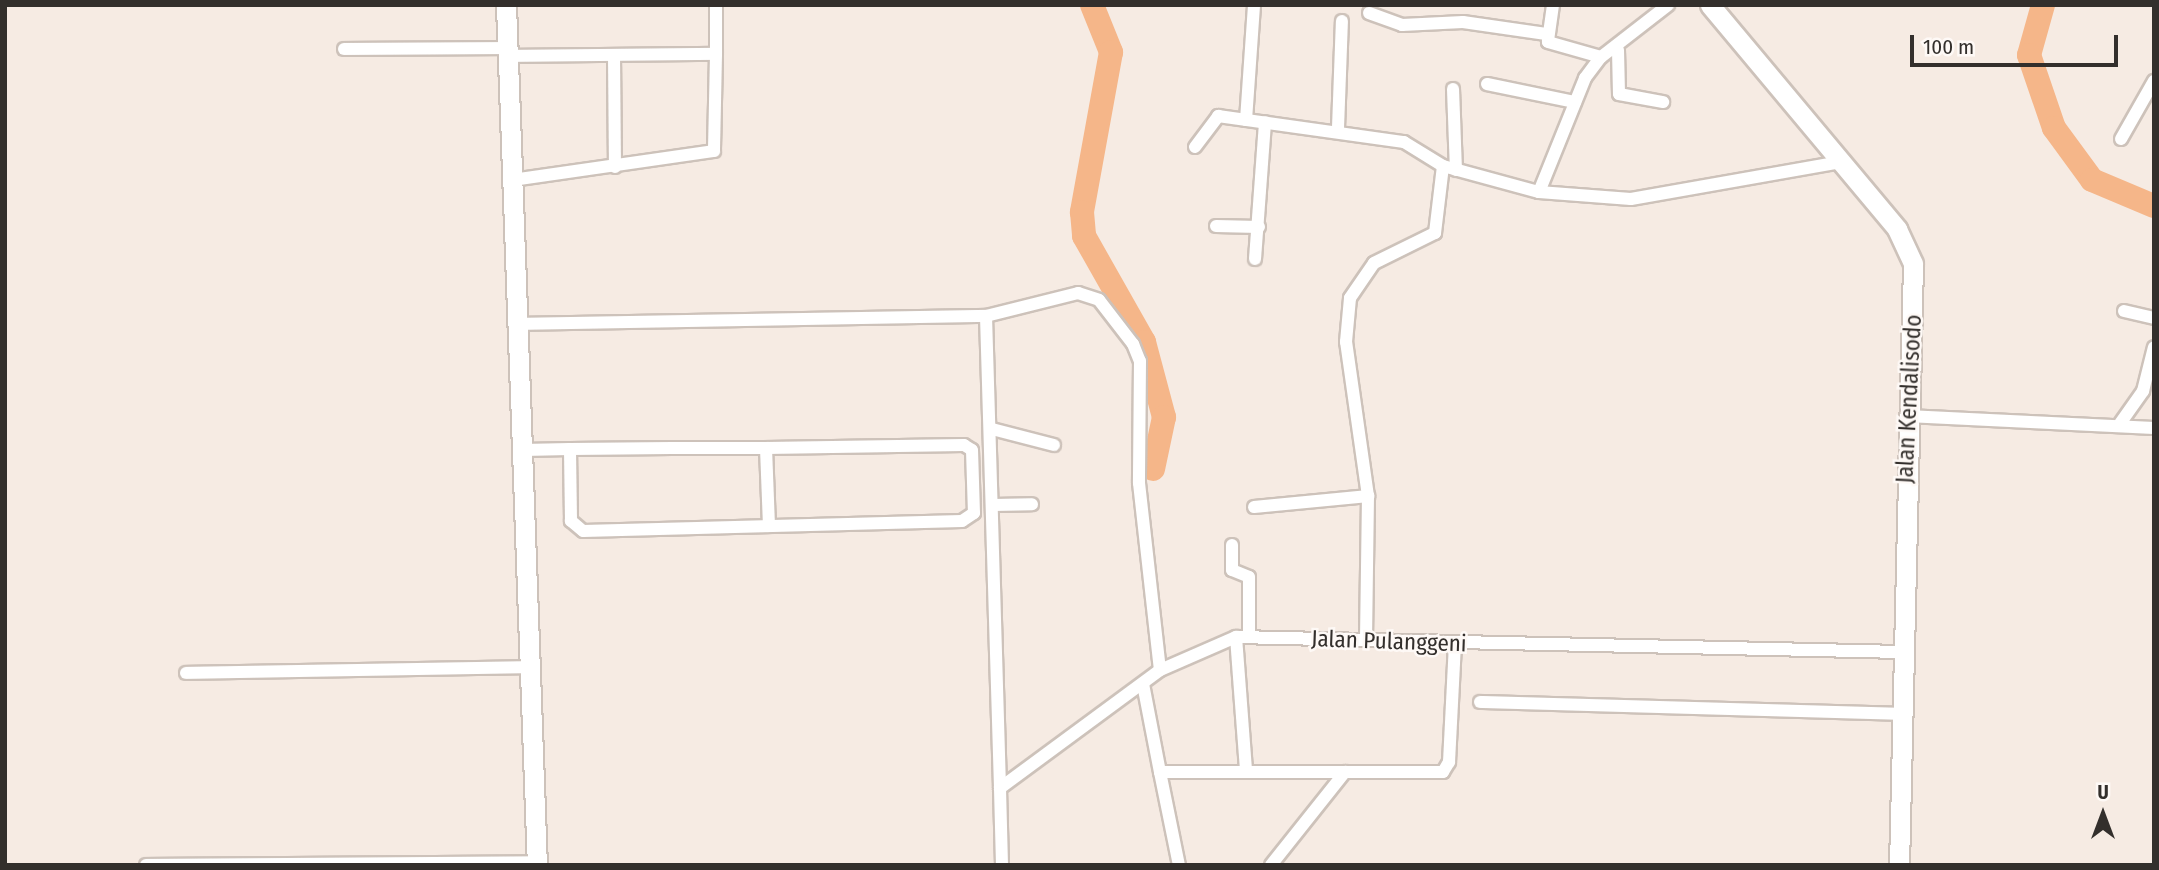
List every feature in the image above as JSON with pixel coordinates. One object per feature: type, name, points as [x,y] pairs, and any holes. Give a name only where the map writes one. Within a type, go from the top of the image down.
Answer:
[{"type":"street","points":[[146,865],[537,863],[506,5]]},
{"type":"street","points":[[513,180],[714,151],[716,5]]},
{"type":"street","points":[[1246,120],[1254,5]]},
{"type":"street","points":[[1553,5],[1546,34],[1548,42],[1601,57]]},
{"type":"street","points":[[1539,192],[1575,102],[1601,57],[1618,50],[1668,5]]},
{"type":"street","name":"Jalan Kendalisodo","points":[[1710,5],[1896,229],[1913,264],[1900,652],[1899,865]]},
{"type":"street","points":[[1369,13],[1402,25],[1463,22],[1546,34]]},
{"type":"street","points":[[1338,128],[1342,21]]},
{"type":"street","points":[[344,49],[614,55],[716,54]]},
{"type":"street","points":[[1618,50],[1619,93],[1663,102]]},
{"type":"street","points":[[614,55],[615,167]]},
{"type":"street","points":[[2120,139],[2154,82]]},
{"type":"street","points":[[1487,84],[1575,102]]},
{"type":"street","points":[[1453,89],[1456,170]]},
{"type":"street","points":[[1195,147],[1210,120],[1246,120],[1338,128],[1404,142],[1443,166],[1539,192],[1631,199],[1841,162]]},
{"type":"street","points":[[1255,259],[1265,122]]},
{"type":"street","points":[[1366,639],[1368,496],[1346,342],[1348,308],[1365,270],[1435,233],[1443,166]]},
{"type":"street","points":[[1216,226],[1259,227]]},
{"type":"street","points":[[519,324],[986,316],[1078,293],[1099,300],[1133,344],[1140,361],[1139,484],[1160,670]]},
{"type":"street","points":[[2124,311],[2154,318]]},
{"type":"street","points":[[986,316],[992,429],[1002,865]]},
{"type":"street","points":[[2119,425],[2146,383],[2154,347]]},
{"type":"street","points":[[1907,416],[2154,428]]},
{"type":"street","points":[[992,429],[1055,445]]},
{"type":"street","points":[[523,450],[570,449],[766,448],[964,445],[972,456],[974,513],[968,520],[576,529],[570,449]]},
{"type":"street","points":[[766,448],[769,526]]},
{"type":"street","points":[[1254,507],[1368,496]]},
{"type":"street","points":[[993,505],[1032,504]]},
{"type":"street","points":[[1232,545],[1231,570],[1249,577],[1243,636],[1247,769]]},
{"type":"street","name":"Jalan Pulanggeni","points":[[1000,788],[1160,670],[1243,636],[1900,652]]},
{"type":"street","points":[[1167,771],[1247,769],[1345,772],[1447,768],[1455,643]]},
{"type":"street","points":[[186,673],[530,667]]},
{"type":"street","points":[[1145,682],[1167,771],[1179,865]]},
{"type":"street","points":[[1480,702],[1900,714]]},
{"type":"street","points":[[1271,865],[1345,772]]},
{"type":"waterway","points":[[1092,5],[1111,52],[1082,212],[1084,236],[1144,342],[1164,417],[1153,469]]},
{"type":"waterway","points":[[2043,5],[2029,55],[2054,128],[2092,180],[2154,206]]}]
